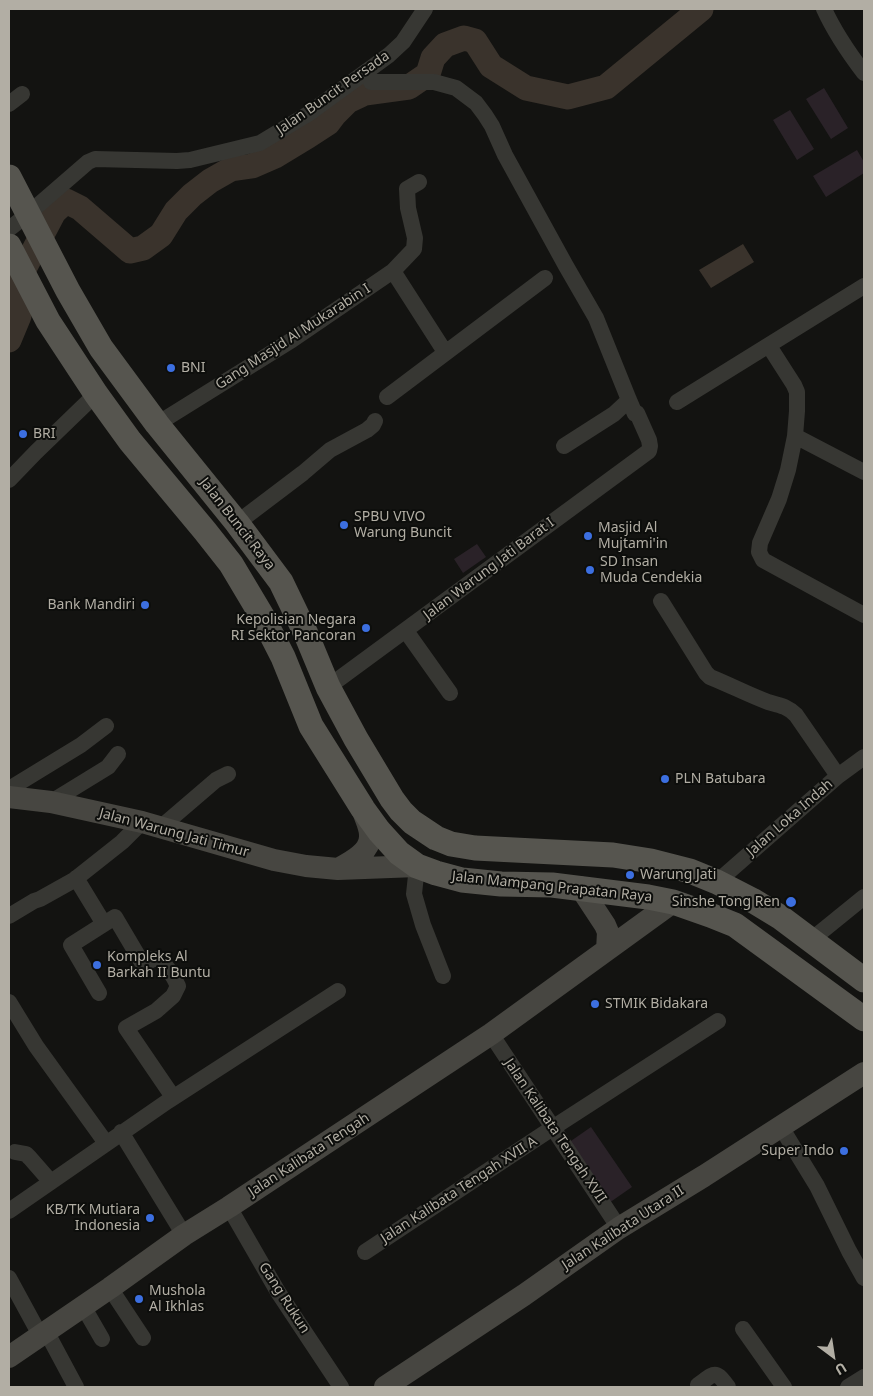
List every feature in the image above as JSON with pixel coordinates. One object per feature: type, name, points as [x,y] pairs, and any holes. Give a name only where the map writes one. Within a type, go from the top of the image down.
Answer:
[{"type":"main road","name":"Jalan Buncit Raya","points":[[9,177],[25,225],[50,257],[101,348],[157,424],[237,523],[281,582],[306,634],[328,687],[356,739],[392,799],[412,822],[436,838],[452,844],[475,848],[613,855],[650,860],[690,871],[717,882]]},
{"type":"main road","points":[[11,251],[65,348],[96,394],[130,441],[231,564],[262,616],[283,657],[311,726],[362,809],[399,853],[417,866]]},
{"type":"main road","name":"Jalan Mampang Prapatan Raya","points":[[417,866],[462,880],[501,884],[580,887],[673,902],[735,925],[864,1019]]},
{"type":"main road","points":[[717,882],[780,917],[864,980]]},
{"type":"street","name":"Jalan Buncit Persada","points":[[25,225],[88,162],[95,159],[178,161],[260,143],[308,114],[389,55],[402,42],[425,9]]},
{"type":"street","points":[[824,9],[845,48],[864,73]]},
{"type":"street","points":[[371,82],[434,82],[456,88],[476,103],[488,120],[509,164],[596,318],[629,400],[614,414],[564,446]]},
{"type":"street","name":"Gang Masjid Al Mukarabin I","points":[[157,424],[292,340],[393,271],[414,249],[415,238],[408,208],[407,189],[419,182]]},
{"type":"street","points":[[393,271],[445,352]]},
{"type":"street","points":[[387,397],[545,278]]},
{"type":"street","points":[[677,402],[864,286]]},
{"type":"street","points":[[769,346],[794,385],[797,392],[797,411],[795,436],[788,470],[779,499],[760,543],[759,552],[763,560],[864,615]]},
{"type":"street","points":[[9,480],[96,394]]},
{"type":"street","name":"Jalan Warung Jati Barat I","points":[[328,687],[649,451],[649,440],[629,400]]},
{"type":"street","points":[[237,523],[330,450],[367,430],[373,425],[375,420]]},
{"type":"street","points":[[795,436],[864,472]]},
{"type":"street","points":[[661,600],[710,677],[769,702],[782,705],[790,710],[796,715],[838,776]]},
{"type":"street","points":[[406,631],[450,693]]},
{"type":"street","points":[[9,790],[81,745],[106,726]]},
{"type":"street","points":[[51,802],[108,768],[118,754]]},
{"type":"street","name":"Jalan Loka Indah","points":[[717,882],[838,776],[864,757]]},
{"type":"street","points":[[9,916],[76,878],[122,842],[228,774]]},
{"type":"street","name":"Jalan Warung Jati Timur","points":[[9,798],[51,802],[151,825],[205,847],[306,866],[338,869],[417,866]]},
{"type":"street","points":[[338,869],[354,860],[364,851],[369,843],[370,834],[362,809]]},
{"type":"street","points":[[417,866],[414,894],[423,925],[443,976]]},
{"type":"street","points":[[76,878],[104,924]]},
{"type":"street","points":[[580,887],[608,932],[607,950]]},
{"type":"street","points":[[811,940],[864,897]]},
{"type":"street","name":"Jalan Kalibata Tengah","points":[[9,1356],[110,1288],[184,1235],[229,1208],[491,1034],[673,902]]},
{"type":"street","points":[[99,993],[71,945],[115,918],[141,961],[145,963],[153,959],[159,959],[168,968],[178,986],[173,996],[156,1011],[126,1028],[173,1098]]},
{"type":"street","points":[[9,1211],[122,1132],[338,991]]},
{"type":"street","points":[[9,1002],[36,1046],[106,1143]]},
{"type":"street","name":"Jalan Kalibata Tengah XVII A","points":[[365,1252],[718,1021]]},
{"type":"street","name":"Jalan Kalibata Tengah XVII","points":[[491,1034],[620,1228]]},
{"type":"street","name":"Jalan Kalibata Utara II","points":[[384,1387],[524,1295],[620,1228],[864,1073]]},
{"type":"street","points":[[781,1127],[817,1186],[864,1278]]},
{"type":"street","points":[[122,1132],[184,1235]]},
{"type":"street","points":[[15,1152],[23,1153],[30,1158],[51,1182]]},
{"type":"street","name":"Gang Rukun","points":[[229,1208],[278,1292],[341,1387]]},
{"type":"street","points":[[9,1278],[76,1387]]},
{"type":"street","points":[[110,1288],[143,1338]]},
{"type":"street","points":[[83,1306],[102,1339]]},
{"type":"street","points":[[743,1329],[784,1387]]},
{"type":"street","points":[[698,1385],[717,1374],[728,1387]]},
{"type":"street","points":[[848,1387],[864,1377]]},
{"type":"shaded area","points":[[824,88],[848,128],[831,139],[806,99]]},
{"type":"shaded area","points":[[790,110],[814,149],[797,160],[773,120]]},
{"type":"shaded area","points":[[857,150],[864,162],[864,173],[826,197],[813,176]]},
{"type":"shaded area","points":[[743,244],[754,262],[711,288],[699,270]]},
{"type":"shaded area","points":[[477,544],[486,557],[463,573],[454,559]]},
{"type":"shaded area","points":[[591,1127],[632,1187],[609,1203],[568,1143]]},
{"type":"waterway","points":[[9,340],[19,316],[14,288],[54,212],[66,201],[80,208],[130,251],[143,248],[161,235],[176,211],[210,181],[231,169],[252,166],[275,156],[328,123],[348,101],[365,93],[409,87],[428,74],[433,58],[445,45],[464,38],[475,41],[491,66],[526,88],[568,97],[606,87],[701,9]]},
{"type":"place","name":"BNI","points":[[171,368]]},
{"type":"place","name":"BRI","points":[[23,434]]},
{"type":"place","name":"SPBU VIVO Warung Buncit","points":[[344,525]]},
{"type":"place","name":"Masjid Al Mujtami'in","points":[[588,536]]},
{"type":"place","name":"SD Insan Muda Cendekia","points":[[590,570]]},
{"type":"place","name":"Bank Mandiri","points":[[145,605]]},
{"type":"place","name":"Kepolisian Negara RI Sektor Pancoran","points":[[366,628]]},
{"type":"place","name":"PLN Batubara","points":[[665,779]]},
{"type":"place","name":"Warung Jati","points":[[630,875]]},
{"type":"place","name":"Sinshe Tong Ren","points":[[791,902]]},
{"type":"place","name":"Kompleks Al Barkah II Buntu","points":[[97,965]]},
{"type":"place","name":"STMIK Bidakara","points":[[595,1004]]},
{"type":"place","name":"Super Indo","points":[[844,1151]]},
{"type":"place","name":"KB/TK Mutiara Indonesia","points":[[150,1218]]},
{"type":"place","name":"Mushola Al Ikhlas","points":[[139,1299]]}]
